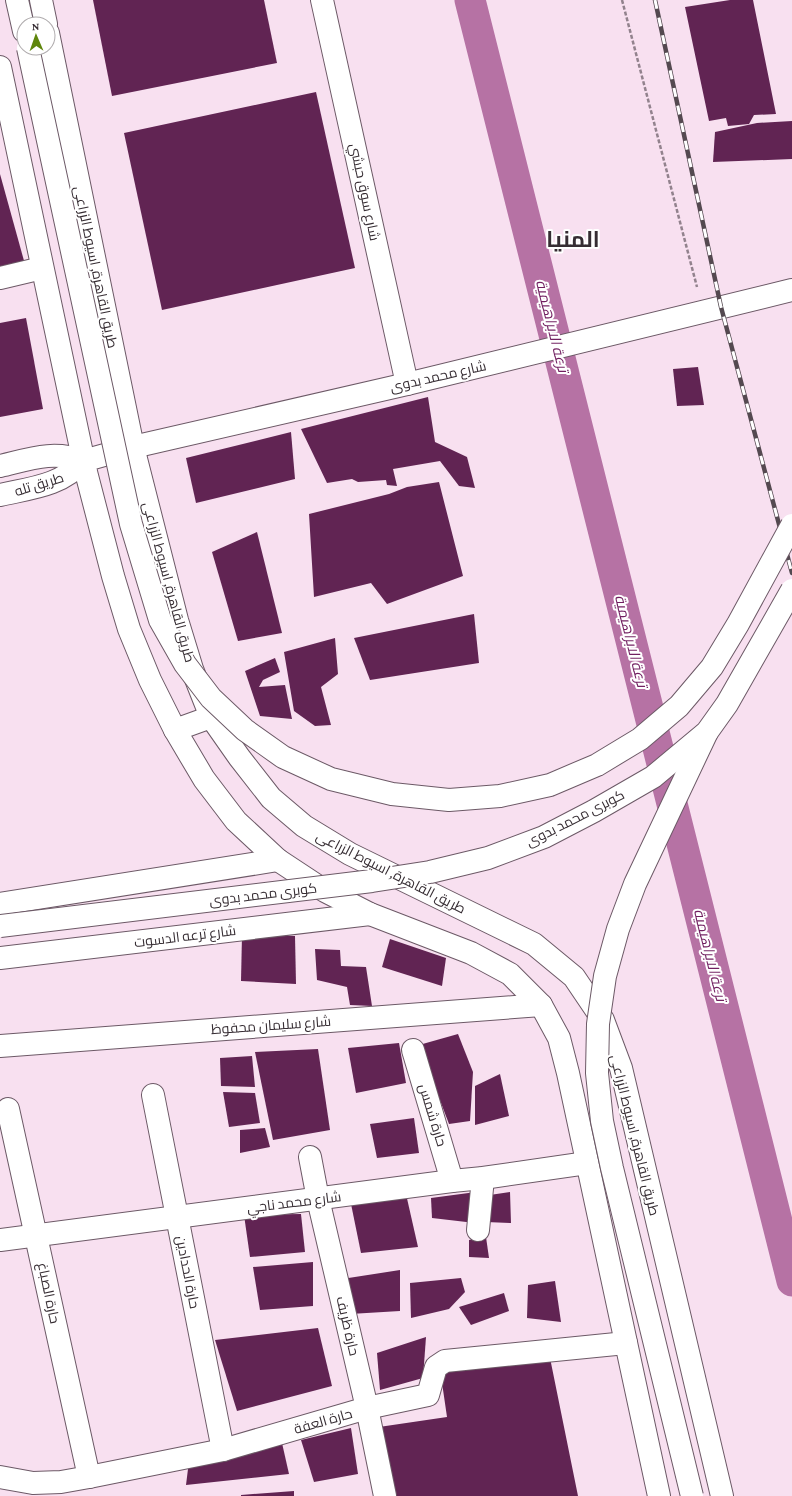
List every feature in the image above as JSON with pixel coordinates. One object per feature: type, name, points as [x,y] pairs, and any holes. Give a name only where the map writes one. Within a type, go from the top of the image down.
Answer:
[{"type":"main road","points":[[17,0],[21,16]]},
{"type":"main road","points":[[41,0],[44,16]]},
{"type":"main road","name":"شارع سوق حبشي","points":[[322,0],[407,384]]},
{"type":"main road","points":[[30,56],[131,524],[160,620],[184,664],[211,698],[245,730],[283,757],[338,781],[392,794],[449,800],[500,796],[550,784],[597,765],[640,739],[679,706],[712,667],[738,624],[792,525]]},
{"type":"main road","name":"طريق القاهرة, اسيوط الزراعى","points":[[53,56],[134,448],[176,620],[192,669],[211,717],[239,758],[271,798],[304,826],[350,854],[534,944],[574,977],[603,1020],[621,1068],[722,1496]]},
{"type":"main road","points":[[0,67],[83,461],[113,576],[130,629],[150,680],[175,730],[204,779],[236,821],[278,860],[325,891],[370,914],[471,953],[510,974],[541,1005],[559,1038],[659,1496]]},
{"type":"main road","points":[[0,278],[42,268]]},
{"type":"main road","name":"شارع محمد بدوى","points":[[83,461],[792,290]]},
{"type":"main road","name":"طريق تله","points":[[0,466],[42,456],[54,455],[65,456],[83,461]]},
{"type":"main road","name":"طريق تله","points":[[0,495],[57,481],[68,475],[83,461]]},
{"type":"main road","name":"كوبرى محمد بدوى","points":[[0,926],[430,872],[488,858],[544,837],[594,811],[653,777],[707,732],[727,704],[792,590]]},
{"type":"main road","points":[[175,730],[211,717]]},
{"type":"main road","points":[[692,1496],[612,1168],[602,1121],[597,1073],[598,1024],[605,976],[618,929],[635,884],[707,732]]},
{"type":"main road","points":[[0,904],[278,860]]},
{"type":"main road","name":"شارع ترعه الدسوت","points":[[0,958],[370,914]]},
{"type":"main road","name":"شارع سليمان محفوظ","points":[[0,1046],[541,1005]]},
{"type":"main road","name":"حارة شمس","points":[[413,1050],[452,1181]]},
{"type":"main road","name":"حارة الحدادين","points":[[153,1094],[223,1450]]},
{"type":"main road","name":"حارة الصباغ","points":[[8,1109],[89,1477]]},
{"type":"main road","name":"حارة ظريف","points":[[310,1157],[318,1198],[367,1408],[385,1496]]},
{"type":"main road","name":"شارع محمد ناجي","points":[[0,1240],[483,1178],[587,1163]]},
{"type":"main road","points":[[478,1230],[483,1178]]},
{"type":"main road","name":"حارة العفة","points":[[0,1477],[33,1483],[61,1482],[223,1450],[367,1408],[428,1395],[436,1367],[445,1361],[626,1343]]},
{"type":"path","points":[[622,0],[703,311]]},
{"type":"building","points":[[93,0],[264,0],[277,63],[112,96]]},
{"type":"building","points":[[730,0],[753,0],[776,114],[754,115],[749,124],[728,126],[726,118],[709,121],[685,7]]},
{"type":"building","points":[[316,92],[355,268],[162,310],[124,133]]},
{"type":"building","points":[[792,121],[792,159],[713,162],[715,132],[757,123]]},
{"type":"building","points":[[0,174],[26,268],[0,274]]},
{"type":"building","points":[[26,318],[43,409],[0,417],[0,323]]},
{"type":"building","points":[[698,367],[704,405],[677,406],[673,369]]},
{"type":"building","points":[[428,397],[435,442],[467,457],[475,488],[459,486],[440,461],[393,469],[397,486],[387,485],[386,480],[358,482],[352,479],[327,483],[301,429]]},
{"type":"building","points":[[291,432],[295,479],[196,503],[186,458]]},
{"type":"building","points":[[439,482],[463,576],[387,604],[371,583],[314,597],[309,514],[389,494],[407,487]]},
{"type":"building","points":[[257,532],[282,633],[238,641],[212,552]]},
{"type":"building","points":[[474,614],[479,663],[370,680],[354,638]]},
{"type":"building","points":[[335,638],[338,674],[321,687],[331,725],[315,726],[294,711],[284,652]]},
{"type":"building","points":[[275,658],[280,672],[263,680],[259,687],[285,685],[292,719],[260,716],[245,671]]},
{"type":"building","points":[[242,935],[295,936],[296,984],[241,981]]},
{"type":"building","points":[[390,939],[446,958],[442,986],[382,967]]},
{"type":"building","points":[[315,949],[340,950],[341,966],[366,967],[372,1006],[350,1005],[347,987],[317,980]]},
{"type":"building","points":[[458,1034],[473,1072],[470,1121],[449,1124],[419,1045]]},
{"type":"building","points":[[399,1043],[406,1083],[356,1093],[348,1048]]},
{"type":"building","points":[[318,1049],[330,1130],[273,1140],[255,1052]]},
{"type":"building","points":[[252,1056],[255,1087],[221,1086],[220,1058]]},
{"type":"building","points":[[500,1074],[509,1116],[475,1125],[475,1086]]},
{"type":"building","points":[[223,1092],[255,1093],[260,1123],[229,1127]]},
{"type":"building","points":[[414,1118],[419,1153],[377,1158],[370,1124]]},
{"type":"building","points":[[265,1128],[270,1147],[240,1153],[240,1130]]},
{"type":"building","points":[[476,1192],[475,1223],[432,1218],[431,1198]]},
{"type":"building","points":[[510,1192],[511,1223],[486,1222],[483,1196]]},
{"type":"building","points":[[406,1194],[418,1247],[361,1253],[350,1199]]},
{"type":"building","points":[[301,1214],[305,1252],[250,1257],[244,1215]]},
{"type":"building","points":[[486,1237],[489,1258],[469,1257],[469,1240]]},
{"type":"building","points":[[313,1262],[313,1306],[260,1310],[253,1267]]},
{"type":"building","points":[[400,1270],[400,1311],[350,1314],[342,1279]]},
{"type":"building","points":[[461,1278],[465,1292],[449,1309],[411,1318],[410,1283]]},
{"type":"building","points":[[555,1281],[561,1322],[527,1318],[528,1285]]},
{"type":"building","points":[[504,1293],[509,1311],[471,1325],[459,1307]]},
{"type":"building","points":[[318,1328],[332,1386],[237,1411],[215,1340]]},
{"type":"building","points":[[426,1337],[423,1378],[380,1390],[377,1353]]},
{"type":"building","points":[[549,1353],[578,1496],[396,1496],[379,1427],[447,1417],[440,1369]]},
{"type":"building","points":[[351,1428],[358,1474],[314,1482],[301,1440]]},
{"type":"building","points":[[282,1443],[289,1474],[186,1485],[189,1461]]},
{"type":"building","points":[[294,1491],[294,1496],[241,1496],[241,1495]]},
{"type":"waterway","name":"ترعة الابراهيمية","points":[[470,0],[792,1281]]},
{"type":"railway","points":[[655,0],[721,307],[792,573]]},
{"type":"district","name":"المنيا","points":[[573,239]]}]
